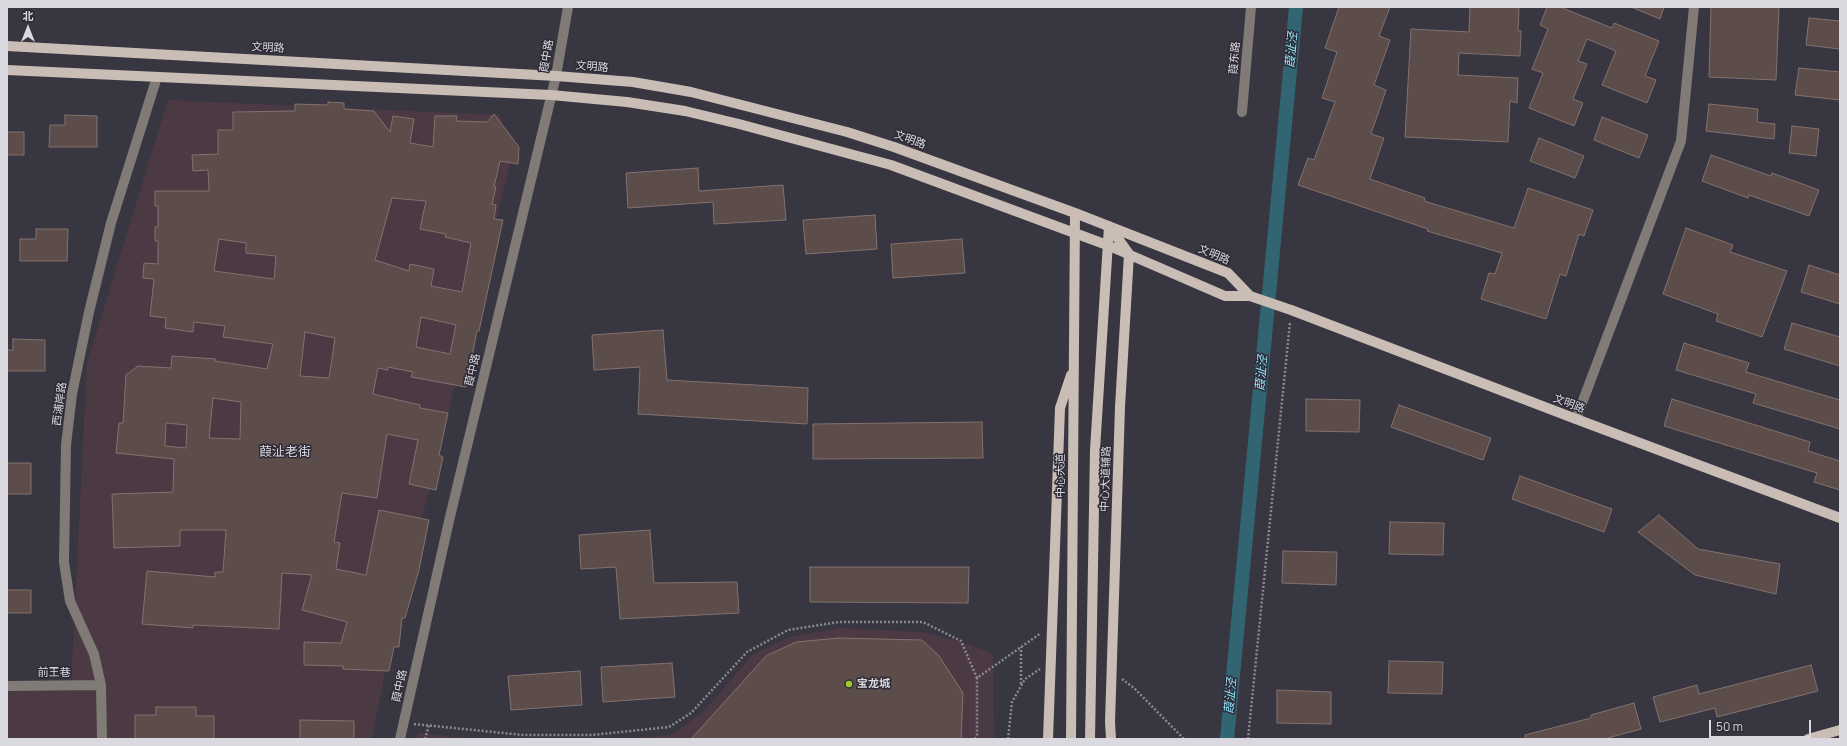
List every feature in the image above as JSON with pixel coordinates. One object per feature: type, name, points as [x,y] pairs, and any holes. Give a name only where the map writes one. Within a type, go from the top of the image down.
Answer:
[{"type":"main road","name":"文明路","points":[[7,46],[556,76],[633,82],[691,92],[847,132],[894,147],[1109,226],[1228,273],[1250,296],[1291,310],[1840,518]]},
{"type":"main road","points":[[7,70],[551,95],[627,102],[685,111],[845,151],[891,165],[1107,245],[1225,296],[1250,296]]},
{"type":"main road","name":"中心大道","points":[[1071,739],[1075,213]]},
{"type":"main road","points":[[1090,739],[1096,450],[1109,226]]},
{"type":"main road","points":[[1109,226],[1129,254]]},
{"type":"main road","name":"中心大道辅路","points":[[1111,739],[1110,722],[1120,407],[1129,254]]},
{"type":"main road","points":[[1048,739],[1060,408],[1074,367]]},
{"type":"main road","points":[[1808,739],[1840,730]]},
{"type":"street","name":"葭中路","points":[[400,739],[449,521],[556,76],[568,7]]},
{"type":"street","name":"葭东路","points":[[1242,112],[1251,7]]},
{"type":"street","points":[[1576,419],[1680,141],[1694,7]]},
{"type":"street","name":"西浦岸路","points":[[102,739],[100,685],[94,654],[70,601],[64,562],[66,445],[72,394],[91,304],[112,223],[157,77]]},
{"type":"street","name":"前王巷","points":[[7,686],[100,685]]},
{"type":"path","points":[[1248,739],[1291,310]]},
{"type":"path","points":[[404,722],[522,735],[592,735],[668,727],[691,712],[747,652],[788,630],[839,622],[923,622],[961,641],[977,678],[977,736],[975,739]]},
{"type":"path","points":[[977,678],[1053,624]]},
{"type":"path","points":[[1021,647],[1021,686]]},
{"type":"path","points":[[1008,739],[1012,702],[1025,679],[1051,660]]},
{"type":"path","points":[[1112,672],[1134,688],[1184,739]]},
{"type":"path","points":[[425,739],[429,725]]},
{"type":"shaded area","name":"葭沚老街","points":[[168,100],[500,115],[506,138],[514,149],[390,647],[372,739],[7,739],[7,685],[71,685],[87,363]]},
{"type":"shaded area","name":"宝龙城","points":[[841,628],[922,632],[958,641],[993,653],[994,739],[626,739],[671,735],[703,712],[753,654],[790,637]]},
{"type":"shaded area","points":[[418,733],[474,739],[417,739]]},
{"type":"building","points":[[1339,7],[1390,7],[1379,36],[1390,40],[1374,85],[1386,90],[1371,134],[1384,138],[1370,179],[1425,198],[1424,201],[1514,228],[1528,188],[1593,210],[1584,236],[1579,234],[1566,276],[1560,274],[1546,319],[1481,299],[1489,273],[1495,274],[1502,253],[1427,231],[1428,229],[1298,185],[1308,158],[1314,160],[1335,102],[1322,98],[1337,52],[1325,48]]},
{"type":"building","points":[[1470,7],[1519,7],[1518,31],[1521,31],[1520,56],[1459,53],[1458,75],[1518,78],[1517,103],[1510,101],[1508,142],[1405,137],[1411,29],[1469,32]]},
{"type":"building","points":[[1547,7],[1560,7],[1612,28],[1614,23],[1659,41],[1645,76],[1656,80],[1647,103],[1602,85],[1616,51],[1587,39],[1578,61],[1587,64],[1573,99],[1583,103],[1574,126],[1529,108],[1543,73],[1532,69],[1548,29],[1540,25]]},
{"type":"building","points":[[1631,7],[1664,7],[1660,19]]},
{"type":"building","points":[[1711,7],[1779,7],[1776,80],[1709,77]]},
{"type":"building","points":[[1809,18],[1840,21],[1840,49],[1806,45]]},
{"type":"building","points":[[1799,68],[1840,72],[1840,100],[1795,95]]},
{"type":"building","name":"葭沚老街","points":[[328,102],[344,103],[344,109],[374,111],[390,132],[393,116],[414,119],[410,143],[433,147],[435,116],[457,116],[456,121],[487,122],[494,114],[519,147],[518,164],[500,161],[494,187],[496,187],[492,204],[496,205],[494,219],[503,220],[479,331],[477,331],[466,387],[411,377],[413,372],[388,367],[388,370],[378,368],[373,394],[420,405],[420,408],[448,413],[439,455],[443,457],[436,490],[409,484],[418,440],[387,434],[377,498],[342,493],[334,542],[340,543],[336,569],[366,575],[379,510],[429,520],[419,570],[405,618],[402,618],[399,647],[394,647],[389,671],[343,669],[343,666],[304,665],[304,642],[341,643],[347,622],[302,610],[312,575],[282,573],[279,629],[193,625],[193,628],[142,624],[147,571],[215,577],[215,572],[223,572],[226,530],[180,530],[180,546],[114,548],[112,494],[173,492],[174,459],[116,453],[119,423],[123,423],[126,375],[138,366],[171,368],[172,356],[216,359],[215,361],[267,369],[273,344],[223,337],[225,326],[194,322],[193,332],[165,328],[166,318],[150,316],[154,279],[143,278],[144,263],[158,264],[158,241],[155,241],[155,227],[158,227],[158,206],[155,206],[155,191],[209,191],[208,170],[193,171],[192,155],[218,154],[218,130],[233,130],[233,112],[295,111],[295,104],[328,105]],"holes":[[[392,198],[426,201],[420,229],[446,234],[445,237],[471,243],[462,292],[431,286],[434,269],[410,264],[409,271],[375,260]],[[219,239],[246,243],[246,253],[276,256],[274,279],[214,271]],[[421,317],[456,325],[450,354],[416,347]],[[305,332],[335,338],[329,378],[300,376]],[[213,398],[241,402],[240,439],[209,438]],[[166,423],[187,425],[186,448],[165,446]]]},
{"type":"building","points":[[1709,104],[1758,109],[1757,122],[1775,124],[1774,139],[1706,131]]},
{"type":"building","points":[[65,115],[97,116],[97,147],[49,147],[50,125],[65,125]]},
{"type":"building","points":[[1602,117],[1648,135],[1639,158],[1594,140]]},
{"type":"building","points":[[1792,126],[1819,129],[1816,156],[1789,153]]},
{"type":"building","points":[[7,132],[24,132],[24,155],[7,155]]},
{"type":"building","points":[[1539,138],[1584,156],[1575,178],[1530,161]]},
{"type":"building","points":[[1711,155],[1771,176],[1772,173],[1819,190],[1809,216],[1749,195],[1748,198],[1702,181]]},
{"type":"building","points":[[698,168],[699,191],[783,185],[786,220],[714,224],[713,202],[628,208],[626,173]]},
{"type":"building","points":[[875,215],[877,249],[806,254],[803,220]]},
{"type":"building","points":[[1686,228],[1733,245],[1730,252],[1787,271],[1762,337],[1716,321],[1718,314],[1663,294]]},
{"type":"building","points":[[36,229],[68,229],[67,261],[20,261],[20,239],[36,239]]},
{"type":"building","points":[[962,239],[965,273],[893,278],[891,244]]},
{"type":"building","points":[[1809,265],[1840,275],[1840,304],[1801,292]]},
{"type":"building","points":[[1792,323],[1840,337],[1840,366],[1784,349]]},
{"type":"building","points":[[663,330],[667,380],[808,388],[807,424],[638,414],[640,367],[594,370],[592,335]]},
{"type":"building","points":[[13,339],[45,340],[45,371],[7,371],[7,350],[13,350]]},
{"type":"building","points":[[1684,343],[1749,363],[1746,372],[1840,400],[1840,429],[1753,403],[1756,394],[1676,370]]},
{"type":"building","points":[[1306,399],[1360,400],[1359,432],[1306,431]]},
{"type":"building","points":[[1672,399],[1810,442],[1808,451],[1840,461],[1840,490],[1814,482],[1817,473],[1664,426]]},
{"type":"building","points":[[1399,405],[1491,438],[1483,460],[1391,427]]},
{"type":"building","points":[[982,422],[983,458],[813,459],[813,424]]},
{"type":"building","points":[[7,463],[31,463],[31,494],[7,494]]},
{"type":"building","points":[[1520,476],[1612,509],[1604,532],[1512,499]]},
{"type":"building","points":[[1659,515],[1698,549],[1780,564],[1776,594],[1695,575],[1638,532]]},
{"type":"building","points":[[1390,522],[1444,523],[1443,555],[1389,554]]},
{"type":"building","points":[[650,530],[654,583],[737,582],[739,613],[620,619],[616,567],[581,569],[579,535]]},
{"type":"building","points":[[1283,551],[1337,552],[1336,585],[1282,583]]},
{"type":"building","points":[[810,567],[969,567],[968,603],[810,602]]},
{"type":"building","points":[[7,590],[31,590],[31,613],[7,613]]},
{"type":"building","name":"宝龙城","points":[[839,638],[922,640],[939,656],[963,693],[961,739],[691,739],[766,656],[796,642]]},
{"type":"building","points":[[1389,661],[1443,662],[1442,694],[1388,693]]},
{"type":"building","points":[[672,663],[675,697],[603,702],[601,667]]},
{"type":"building","points":[[1811,665],[1818,691],[1717,717],[1715,708],[1660,722],[1653,697],[1697,685],[1699,694]]},
{"type":"building","points":[[580,671],[582,705],[511,710],[508,676]]},
{"type":"building","points":[[1277,690],[1331,692],[1331,724],[1277,723]]},
{"type":"building","points":[[1634,703],[1641,729],[1604,739],[1525,739],[1525,735],[1591,718],[1591,715]]},
{"type":"building","points":[[156,707],[196,707],[196,716],[214,716],[214,739],[135,739],[135,715],[156,715]]},
{"type":"building","points":[[300,720],[354,721],[354,739],[300,739]]},
{"type":"waterway","name":"葭沚泾","points":[[1227,739],[1296,7]]},
{"type":"place","name":"宝龙城","points":[[849,684]]},
{"type":"district","name":"葭沚老街","points":[[285,452]]}]
